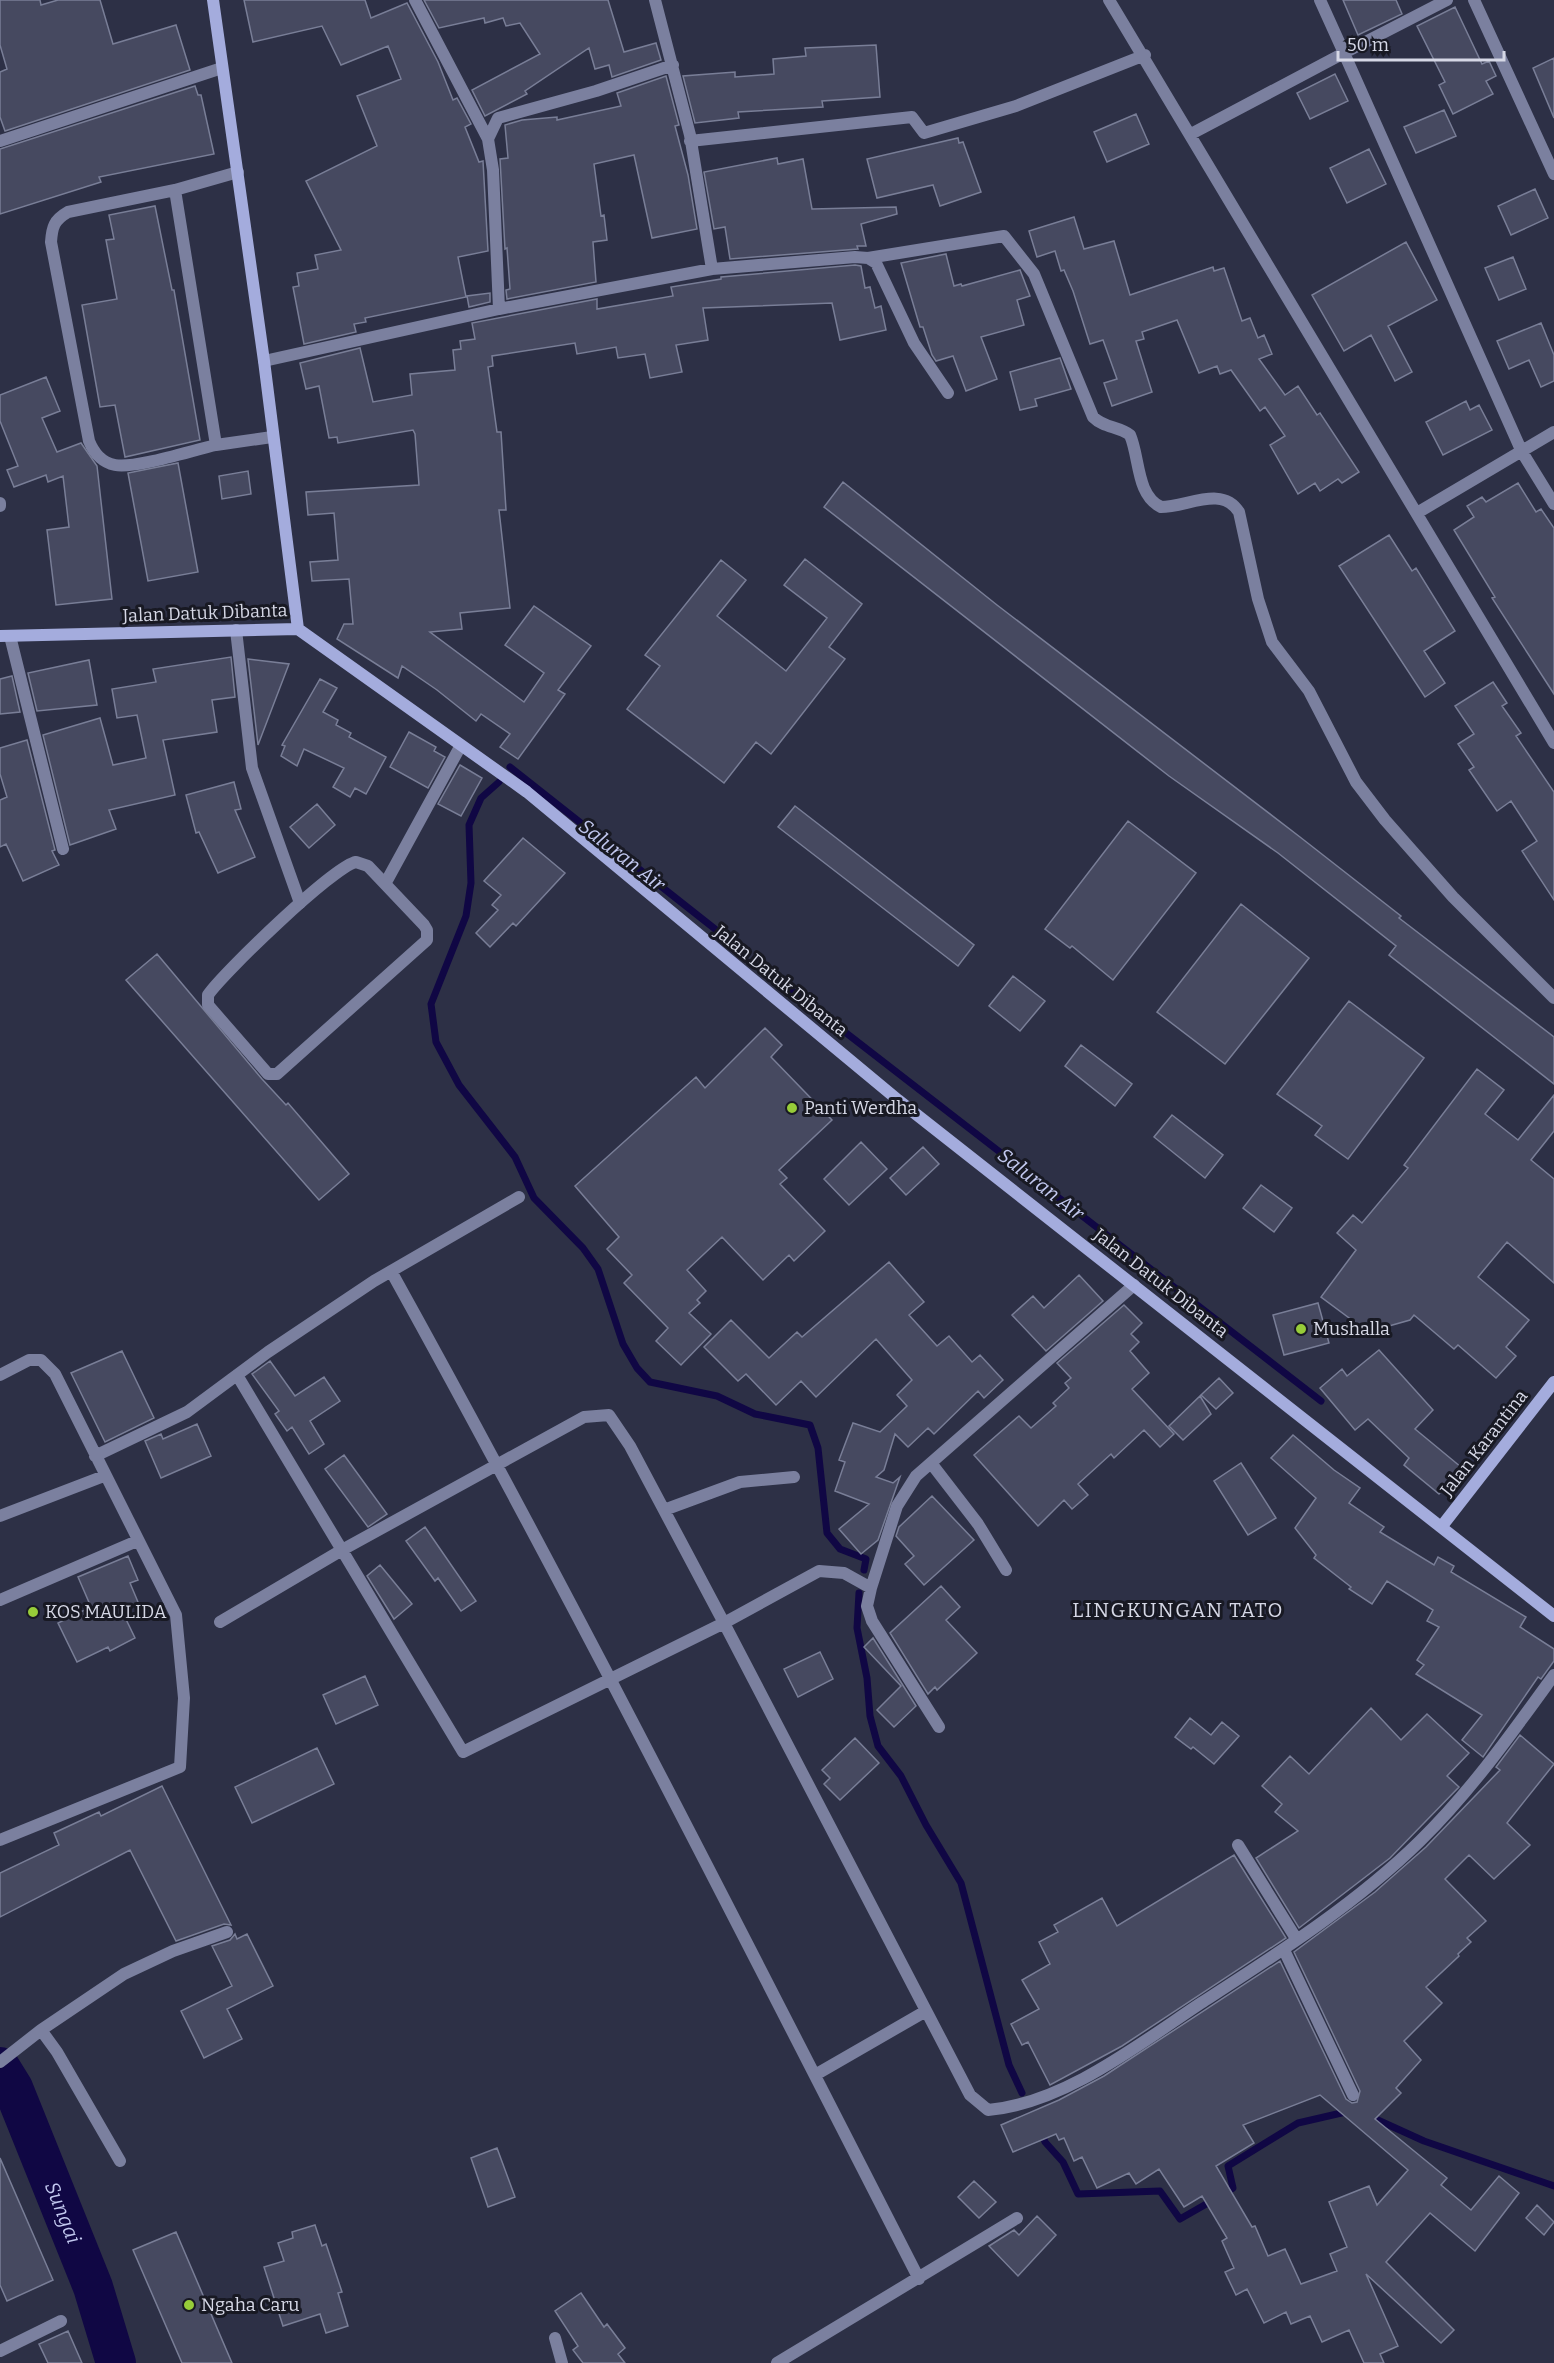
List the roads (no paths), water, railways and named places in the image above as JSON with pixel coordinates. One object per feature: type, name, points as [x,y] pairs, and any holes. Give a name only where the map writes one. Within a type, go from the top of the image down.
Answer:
[{"type":"main road","points":[[213,0],[264,361],[298,628]]},
{"type":"main road","name":"Jalan Datuk Dibanta","points":[[5,636],[298,628],[460,747],[527,792],[898,1100],[1554,1616]]},
{"type":"main road","name":"Jalan Karantina","points":[[1442,1526],[1554,1382]]},
{"type":"street","points":[[415,0],[488,139],[493,170],[499,309]]},
{"type":"street","points":[[655,0],[673,64],[690,141],[712,269]]},
{"type":"street","points":[[1110,0],[1145,55],[1554,743]]},
{"type":"street","points":[[1320,0],[1522,452],[1554,504]]},
{"type":"street","points":[[1191,134],[1447,0]]},
{"type":"street","points":[[1474,0],[1554,174]]},
{"type":"street","points":[[690,141],[912,117],[924,133],[1005,110],[1145,55]]},
{"type":"street","points":[[488,139],[498,118],[596,92],[673,64]]},
{"type":"street","points":[[0,141],[222,68]]},
{"type":"street","points":[[238,172],[175,190],[68,212],[59,217],[52,226],[51,242],[89,441],[94,452],[108,462],[124,465],[216,445],[272,437]]},
{"type":"street","points":[[175,190],[216,445]]},
{"type":"street","points":[[264,361],[499,309],[712,269],[867,258],[1004,236],[1034,274],[1093,417],[1106,426],[1121,428],[1130,435],[1148,497],[1161,507],[1220,497],[1234,504],[1239,512],[1258,599],[1272,642],[1309,691],[1356,782],[1385,820],[1453,897],[1554,998]]},
{"type":"street","points":[[867,258],[876,263],[914,343],[948,393]]},
{"type":"street","points":[[1417,513],[1554,432]]},
{"type":"street","points":[[236,630],[252,768],[300,903]]},
{"type":"street","points":[[5,636],[63,849]]},
{"type":"street","points":[[385,884],[460,747]]},
{"type":"street","points":[[356,862],[368,866],[385,884],[427,930],[427,940],[273,1076],[264,1071],[208,1005],[207,999],[212,990],[300,903],[348,863],[356,862]]},
{"type":"street","points":[[95,1456],[187,1412],[237,1375],[391,1271],[519,1197]]},
{"type":"street","points":[[391,1271],[498,1464],[611,1679],[919,2279]]},
{"type":"street","points":[[939,1727],[872,1621],[867,1606],[897,1506],[916,1476],[1134,1285]]},
{"type":"street","points":[[0,1375],[29,1360],[41,1360],[55,1374],[104,1476],[176,1615],[184,1698],[180,1767],[0,1840]]},
{"type":"street","points":[[237,1375],[463,1752],[724,1623],[819,1571],[844,1573],[871,1588]]},
{"type":"street","points":[[220,1622],[342,1550],[584,1417],[609,1415],[618,1425],[724,1623],[970,2095],[988,2110],[1033,2101],[1101,2069],[1284,1950],[1389,1870],[1420,1841],[1487,1766],[1554,1675]]},
{"type":"street","points":[[931,1463],[978,1524],[1006,1570]]},
{"type":"street","points":[[0,1516],[104,1476]]},
{"type":"street","points":[[664,1510],[740,1482],[794,1477]]},
{"type":"street","points":[[0,1600],[137,1541]]},
{"type":"street","points":[[1238,1845],[1297,1940]]},
{"type":"street","points":[[0,2062],[41,2030],[124,1974],[173,1951],[227,1932]]},
{"type":"street","points":[[1284,1950],[1353,2095]]},
{"type":"street","points":[[815,2075],[926,2011]]},
{"type":"street","points":[[41,2030],[57,2052],[120,2161]]},
{"type":"street","points":[[777,2363],[1017,2218]]},
{"type":"street","points":[[0,2351],[61,2321]]},
{"type":"street","points":[[555,2338],[562,2363]]},
{"type":"waterway","name":"Saluran Air","points":[[510,767],[734,944]]},
{"type":"waterway","points":[[499,782],[481,798],[469,825],[471,883],[466,916],[431,1004],[436,1042],[459,1085],[515,1157],[534,1198],[583,1248],[598,1269],[623,1344],[637,1368],[650,1382],[717,1396],[755,1414],[810,1425],[818,1448],[827,1533],[840,1549],[866,1559],[864,1570]]},
{"type":"waterway","name":"Saluran Air","points":[[761,967],[1321,1401]]},
{"type":"waterway","points":[[859,1593],[857,1628],[867,1678],[870,1716],[878,1746],[901,1776],[926,1825],[961,1883],[1009,2065],[1022,2093]]},
{"type":"waterway","name":"Sungai","points":[[0,2067],[13,2088],[93,2287],[116,2363]]},
{"type":"waterway","points":[[1224,2194],[1233,2188],[1228,2166],[1298,2123],[1350,2111]]},
{"type":"waterway","points":[[1369,2116],[1424,2141],[1554,2186]]},
{"type":"waterway","points":[[1042,2133],[1045,2142],[1063,2162],[1078,2194],[1160,2191],[1180,2219],[1215,2199]]},
{"type":"place","name":"Panti Werdha","points":[[792,1108]]},
{"type":"place","name":"Mushalla","points":[[1301,1329]]},
{"type":"place","name":"KOS MAULIDA","points":[[33,1612]]},
{"type":"place","name":"Ngaha Caru","points":[[189,2305]]},
{"type":"district","name":"LINGKUNGAN TATO","points":[[1178,1610]]}]
